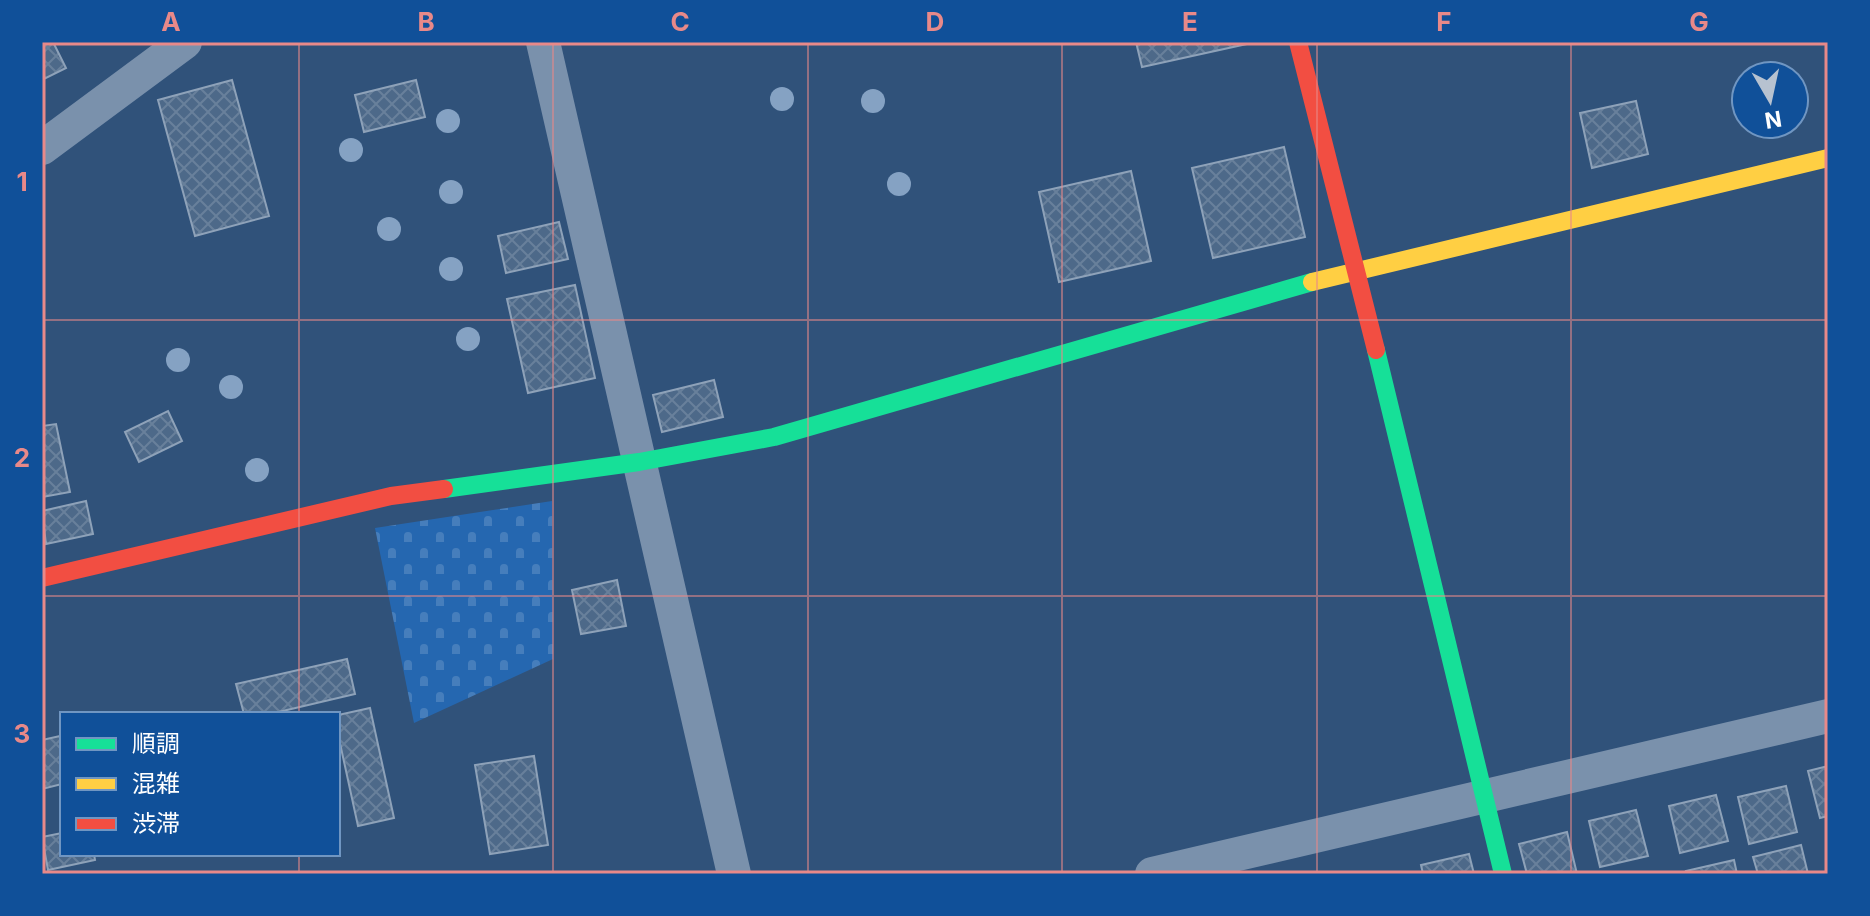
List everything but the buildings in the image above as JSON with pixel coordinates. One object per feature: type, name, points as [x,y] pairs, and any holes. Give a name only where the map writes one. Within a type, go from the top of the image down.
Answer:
[{"type":"street","points":[[42,148],[185,42]]},
{"type":"street","points":[[543,42],[734,874]]},
{"type":"street","points":[[1298,42],[1503,874]]},
{"type":"street","points":[[42,578],[391,496],[639,462],[774,437],[1356,269],[1828,158]]},
{"type":"street","points":[[1152,874],[1828,716]]},
{"type":"green space","points":[[552,501],[553,659],[414,723],[375,528]]},
{"type":"traffic: fast","points":[[444,489],[639,462],[774,437],[1312,282]]},
{"type":"traffic: fast","points":[[1376,350],[1503,874]]},
{"type":"traffic: slow","points":[[1312,282],[1828,158]]},
{"type":"traffic: jam","points":[[1298,42],[1376,350]]},
{"type":"traffic: jam","points":[[42,578],[391,496],[444,489]]}]
